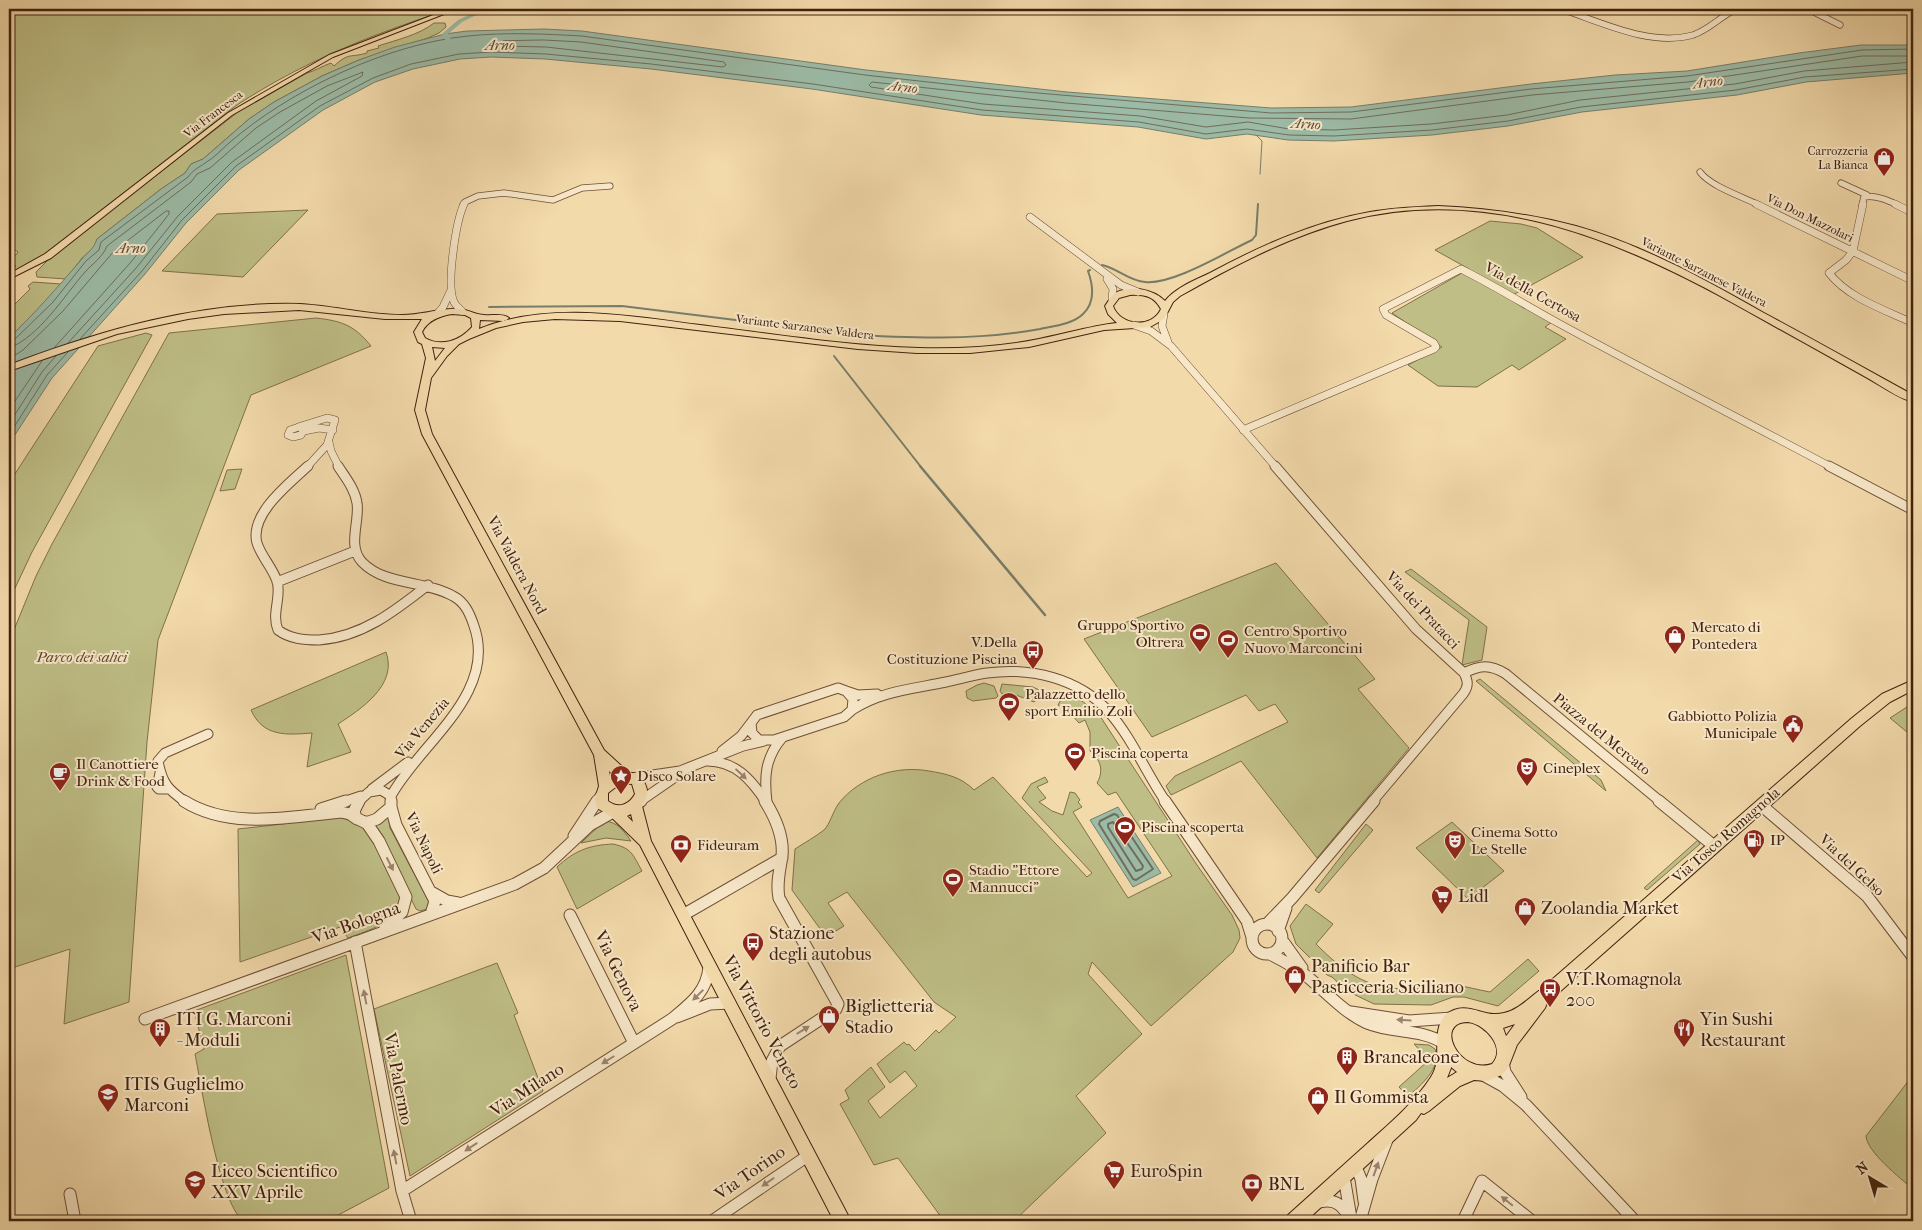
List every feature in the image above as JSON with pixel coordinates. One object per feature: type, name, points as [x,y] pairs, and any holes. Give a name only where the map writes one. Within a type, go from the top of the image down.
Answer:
[{"type":"main road","name":"Via Francesca","points":[[9,277],[48,256],[230,114],[257,97],[331,56],[454,9]]},
{"type":"main road","name":"Variante Sarzanese Valdera","points":[[1139,292],[1168,290],[1210,275],[1306,233],[1368,214],[1400,210],[1439,209],[1487,212],[1522,217],[1596,235],[1666,264],[1913,399]]},
{"type":"main road","points":[[9,282],[30,274],[48,256]]},
{"type":"main road","name":"Variante Sarzanese Valdera","points":[[1164,312],[1172,297],[1210,275]]},
{"type":"main road","points":[[1139,292],[1158,298],[1164,312],[1159,320],[1150,324],[1132,325],[1116,318],[1110,311],[1109,304],[1112,299],[1122,293],[1139,292]]},
{"type":"main road","points":[[9,368],[61,349],[128,329],[219,312],[301,307],[337,309],[412,318],[462,311]]},
{"type":"main road","name":"Variante Sarzanese Valdera","points":[[462,311],[491,318],[595,317],[637,320],[862,347],[922,351],[962,351],[999,348],[1029,344],[1108,326],[1132,325]]},
{"type":"main road","name":"Variante Sarzanese Valdera","points":[[1067,335],[1099,322],[1110,311]]},
{"type":"main road","points":[[375,314],[410,326],[426,343],[440,346],[455,343]]},
{"type":"main road","points":[[466,338],[476,327],[476,320],[472,314]]},
{"type":"main road","points":[[418,335],[422,325],[436,315]]},
{"type":"main road","name":"Variante Sarzanese Valdera","points":[[455,343],[494,325],[539,318]]},
{"type":"main road","name":"Via Valdera Nord","points":[[426,343],[430,358],[423,387],[420,416],[427,434],[600,754],[628,777],[638,782],[641,787],[640,798],[635,805]]},
{"type":"main road","points":[[423,387],[440,359],[455,343]]},
{"type":"main road","name":"Via Tosco Romagnola","points":[[1486,1021],[1497,1023],[1507,1020],[1545,995],[1878,703],[1913,685]]},
{"type":"main road","name":"Via Valdera Nord","points":[[600,754],[603,790],[602,804],[614,812]]},
{"type":"main road","points":[[603,790],[612,780],[628,777]]},
{"type":"main road","points":[[614,812],[627,811],[635,805]]},
{"type":"main road","name":"Via Vittorio Veneto","points":[[635,805],[645,842],[843,1221]]},
{"type":"main road","name":"Via Vittorio Veneto","points":[[614,812],[645,842]]},
{"type":"main road","name":"Via Tosco Romagnola","points":[[1503,1060],[1512,1040],[1545,995]]},
{"type":"main road","points":[[1294,1221],[1350,1172],[1390,1133],[1455,1081],[1477,1074],[1496,1071],[1503,1060],[1504,1048],[1500,1038],[1486,1021],[1471,1015],[1461,1015],[1452,1018],[1444,1031],[1445,1062],[1440,1075],[1405,1120]]},
{"type":"main road","points":[[1445,1045],[1456,1062],[1477,1074]]},
{"type":"street","points":[[1561,9],[1641,34],[1665,37],[1686,36],[1697,33],[1736,9]]},
{"type":"street","points":[[1808,9],[1840,25]]},
{"type":"street","name":"Via Don Mazzolari","points":[[1700,172],[1710,181],[1913,281]]},
{"type":"street","points":[[1841,183],[1913,213]]},
{"type":"street","points":[[462,311],[454,301],[452,287],[460,214],[463,204],[478,196],[504,193],[553,200],[582,188],[610,186]]},
{"type":"street","points":[[1867,195],[1862,200],[1852,251],[1846,260],[1829,272],[1836,282],[1913,324]]},
{"type":"street","points":[[1030,217],[1120,285],[1139,292]]},
{"type":"street","name":"Via della Certosa","points":[[1243,430],[1434,349],[1436,346],[1434,344],[1386,315],[1383,310],[1454,270],[1461,269],[1498,287],[1510,296],[1560,324],[1913,510]]},
{"type":"street","points":[[1100,271],[1112,286],[1112,299]]},
{"type":"street","points":[[436,315],[452,287]]},
{"type":"street","name":"Via dei Pratacci","points":[[1164,312],[1162,326],[1171,346]]},
{"type":"street","name":"Via dei Pratacci","points":[[1132,325],[1151,331],[1171,346],[1416,629],[1464,673]]},
{"type":"street","points":[[333,430],[319,428],[301,429],[332,417],[335,420],[333,430],[329,442],[314,462],[270,504],[257,524],[258,546],[277,582],[278,592],[274,620],[276,627],[280,632],[289,636],[312,640],[341,638],[364,630],[388,616],[428,585]]},
{"type":"street","points":[[277,582],[355,551],[356,500],[332,458],[329,442]]},
{"type":"street","points":[[314,462],[332,458]]},
{"type":"street","name":"Via Venezia","points":[[355,551],[362,562],[374,571],[449,592],[464,603],[473,620],[477,643],[476,664],[469,690],[456,713],[407,769],[392,796],[391,807]]},
{"type":"street","name":"Piazza del Mercato","points":[[1464,673],[1484,665],[1494,667],[1506,674],[1714,846]]},
{"type":"street","points":[[635,805],[692,767],[743,746],[782,737],[844,717],[863,702],[888,694],[982,673],[1001,671],[1048,677],[1086,692],[1101,703],[1114,719],[1162,797],[1247,921],[1258,949],[1285,959],[1304,972],[1333,999],[1375,1026],[1428,1034],[1445,1045]]},
{"type":"street","points":[[1252,937],[1256,927],[1266,924],[1292,898],[1465,691],[1468,683],[1464,673]]},
{"type":"street","points":[[711,759],[741,736],[757,715],[765,711],[838,688],[861,695],[888,694]]},
{"type":"street","points":[[846,691],[853,699],[852,710]]},
{"type":"street","points":[[751,723],[754,736],[764,741]]},
{"type":"street","points":[[208,734],[161,755],[158,763],[160,773],[157,787],[159,789],[169,789],[187,803],[210,814],[230,818],[262,820],[341,812],[350,814],[362,821],[379,819],[391,807]]},
{"type":"street","points":[[770,1079],[772,1061],[780,1046],[836,1009],[837,1002],[779,898],[777,887],[782,858],[781,834],[767,802],[764,780],[766,764],[772,750],[782,737]]},
{"type":"street","points":[[428,915],[417,914],[412,909],[379,841],[354,809],[357,801],[431,743]]},
{"type":"street","points":[[711,759],[735,768],[767,802]]},
{"type":"street","points":[[628,777],[664,774],[692,767]]},
{"type":"street","points":[[291,817],[380,789],[385,790],[392,796]]},
{"type":"street","name":"Via Bologna","points":[[569,844],[582,820],[603,790]]},
{"type":"street","name":"Via del Gelso","points":[[1761,805],[1867,896],[1913,957]]},
{"type":"street","name":"Via Napoli","points":[[391,807],[399,832],[431,891],[435,903],[428,915]]},
{"type":"street","name":"Via Bologna","points":[[145,1019],[532,875],[551,863],[593,823],[614,812]]},
{"type":"street","points":[[683,915],[782,858]]},
{"type":"street","name":"Via Napoli","points":[[431,891],[450,902],[463,902]]},
{"type":"street","points":[[376,934],[402,912],[406,902],[404,892]]},
{"type":"street","points":[[1229,893],[1250,916],[1266,924],[1280,935],[1304,972]]},
{"type":"street","points":[[1270,954],[1280,949],[1283,914],[1292,898]]},
{"type":"street","name":"Via Genova","points":[[570,914],[634,1043]]},
{"type":"street","name":"Via Palermo","points":[[355,942],[402,1191],[411,1221]]},
{"type":"street","name":"Via Milano","points":[[402,1191],[672,1019],[705,988],[709,977],[708,962]]},
{"type":"street","name":"Via Milano","points":[[672,1019],[712,1004],[730,1003]]},
{"type":"street","points":[[1351,1012],[1409,1021],[1452,1018]]},
{"type":"street","points":[[1503,1060],[1505,1072],[1526,1105]]},
{"type":"street","points":[[1477,1074],[1503,1086],[1526,1105],[1635,1221]]},
{"type":"street","points":[[1360,1221],[1374,1172],[1390,1133]]},
{"type":"street","name":"Via Torino","points":[[712,1221],[809,1154]]},
{"type":"street","points":[[1350,1172],[1361,1179],[1364,1206]]},
{"type":"street","points":[[1350,1172],[1349,1198],[1351,1221]]},
{"type":"street","points":[[1463,1221],[1482,1181],[1532,1221]]},
{"type":"street","points":[[70,1194],[75,1221]]},
{"type":"street","points":[[1312,1205],[1326,1200],[1335,1201],[1343,1207],[1351,1221]]},
{"type":"green space","points":[[9,9],[444,9],[445,11],[338,51],[287,76],[237,105],[43,255],[10,273],[16,266],[9,263],[9,256],[16,255],[18,252],[9,246]]},
{"type":"green space","points":[[434,23],[445,23],[446,27],[428,38],[359,60],[322,76],[274,102],[249,119],[203,159],[191,164],[185,173],[161,189],[97,239],[95,247],[82,258],[66,279],[37,277],[36,272],[52,256],[238,112],[307,73],[331,63],[334,66],[347,57],[367,53],[367,51],[379,48],[378,46],[414,34]]},
{"type":"green space","points":[[308,210],[243,277],[162,271],[217,214]]},
{"type":"green space","points":[[1490,221],[1521,224],[1537,228],[1583,257],[1511,296],[1552,322],[1545,327],[1566,339],[1519,370],[1512,365],[1477,387],[1438,386],[1408,365],[1442,347],[1392,313],[1469,269],[1435,250]]},
{"type":"green space","points":[[33,282],[61,284],[49,299],[9,338],[9,307],[12,307],[30,289],[28,286]]},
{"type":"green space","name":"Parco dei salici","points":[[316,318],[347,325],[359,333],[371,346],[251,395],[158,640],[147,742],[129,1002],[64,1024],[70,949],[9,969],[9,642],[36,576],[52,544],[169,333]]},
{"type":"green space","points":[[146,333],[152,335],[32,552],[9,601],[9,483],[98,346]]},
{"type":"green space","points":[[242,469],[235,489],[220,491],[227,470]]},
{"type":"green space","name":"Centro Sportivo Nuovo Marconcini","points":[[1276,563],[1375,679],[1358,689],[1409,748],[1317,858],[1241,761],[1171,795],[1166,786],[1175,776],[1288,722],[1275,704],[1259,711],[1246,695],[1152,737],[1084,639]]},
{"type":"green space","points":[[1411,569],[1487,627],[1482,660],[1462,665],[1469,620],[1405,572]]},
{"type":"green space","points":[[386,652],[387,675],[382,685],[375,695],[357,711],[338,724],[351,752],[307,767],[312,733],[284,734],[269,730],[256,719],[251,710]]},
{"type":"green space","points":[[1480,679],[1601,780],[1606,791],[1476,681]]},
{"type":"green space","points":[[984,683],[994,686],[998,696],[996,698],[973,701],[967,698],[966,691]]},
{"type":"green space","points":[[1002,684],[1033,687],[1041,691],[1042,695],[1034,702],[1016,695],[1002,694],[1000,691]]},
{"type":"green space","points":[[1064,694],[1082,701],[1100,716],[1197,865],[1232,915],[1239,930],[1240,938],[1233,952],[1151,1026],[1092,962],[1088,974],[1142,1034],[1076,1096],[1106,1133],[1014,1221],[944,1221],[898,1158],[874,1165],[840,1104],[849,1099],[845,1090],[871,1067],[885,1087],[868,1101],[880,1118],[917,1086],[905,1071],[890,1083],[877,1064],[904,1042],[907,1045],[909,1044],[915,1051],[936,1030],[939,1033],[956,1017],[934,1002],[847,892],[828,903],[844,926],[826,937],[792,890],[795,849],[824,830],[839,803],[857,786],[879,775],[904,770],[936,772],[964,782],[974,790],[993,777],[1087,877],[1092,873],[1022,798],[1031,784],[1045,777],[1048,782],[1037,787],[1046,798],[1039,802],[1052,811],[1063,815],[1070,792],[1075,793],[1082,807],[1073,812],[1128,898],[1172,876],[1116,792],[1108,795],[1097,783],[1101,770],[1097,758],[1090,751],[1090,732],[1085,720],[1079,723],[1071,714],[1058,705]]},
{"type":"green space","points":[[1913,703],[1913,737],[1890,718]]},
{"type":"green space","points":[[388,814],[390,828],[429,902],[427,909],[420,911],[416,909],[374,823]]},
{"type":"green space","points":[[324,816],[339,817],[357,824],[372,839],[400,897],[394,913],[381,924],[348,938],[340,927],[240,962],[238,829],[283,824]]},
{"type":"green space","points":[[604,821],[617,825],[631,841],[606,838],[581,843]]},
{"type":"green space","points":[[1452,822],[1504,871],[1468,899],[1416,848]]},
{"type":"green space","points":[[1366,824],[1373,830],[1319,893],[1315,890]]},
{"type":"green space","points":[[1698,840],[1700,844],[1647,890],[1644,888]]},
{"type":"green space","points":[[613,844],[628,850],[634,856],[642,871],[577,909],[557,867],[582,850]]},
{"type":"green space","points":[[1306,904],[1333,924],[1316,944],[1356,977],[1379,986],[1406,989],[1450,985],[1490,992],[1528,959],[1539,971],[1498,1006],[1464,997],[1453,997],[1431,1005],[1374,1004],[1347,991],[1332,977],[1327,975],[1296,944],[1290,926]]},
{"type":"green space","points":[[346,955],[389,1188],[327,1221],[243,1221],[234,1210],[219,1169],[195,1054],[204,1049],[194,1011]]},
{"type":"green space","points":[[497,963],[518,1013],[514,1015],[543,1091],[410,1176],[374,1009]]},
{"type":"green space","points":[[1414,1044],[1429,1045],[1435,1049],[1436,1056],[1433,1070],[1429,1076],[1408,1097],[1399,1087],[1429,1060]]},
{"type":"green space","points":[[1913,1075],[1913,1189],[1878,1157],[1866,1136]]},
{"type":"water","name":"Arno","points":[[544,29],[582,31],[866,70],[1067,92],[1271,108],[1351,107],[1615,75],[1687,71],[1861,45],[1913,45],[1913,73],[1806,82],[1737,95],[1582,112],[1508,126],[1432,135],[1334,141],[1288,140],[1247,134],[1206,139],[1138,127],[981,115],[812,89],[651,69],[545,59],[491,57],[460,59],[413,69],[375,82],[323,110],[239,170],[186,223],[145,274],[52,378],[9,444],[9,338],[92,249],[97,239],[161,189],[185,173],[191,164],[203,159],[249,119],[274,102],[322,76],[395,47],[445,34],[467,31]]},
{"type":"water","name":"Piscina scoperta","points":[[1118,807],[1161,873],[1133,887],[1090,820]]},
{"type":"waterway","points":[[451,45],[445,34],[460,21],[486,9]]},
{"type":"waterway","points":[[1256,135],[1262,141],[1260,174]]},
{"type":"waterway","points":[[1102,265],[1145,282],[1157,282],[1184,273],[1252,240],[1256,235],[1258,204]]},
{"type":"waterway","points":[[841,334],[941,338],[966,337],[1015,333],[1063,324],[1079,317],[1090,304],[1092,299],[1088,271],[1090,270]]},
{"type":"waterway","points":[[489,307],[622,306],[769,324]]},
{"type":"waterway","points":[[834,356],[921,467]]},
{"type":"waterway","points":[[920,466],[1045,615]]},
{"type":"place","name":"Carrozzeria La Bianca","points":[[1884,177]]},
{"type":"place","name":"Gruppo Sportivo Oltrera","points":[[1200,653]]},
{"type":"place","name":"Mercato di Pontedera","points":[[1675,655]]},
{"type":"place","name":"Centro Sportivo Nuovo Marconcini","points":[[1228,659]]},
{"type":"place","name":"V.Della Costituzione Piscina","points":[[1033,670]]},
{"type":"place","name":"Palazzetto dello sport Emilio Zoli","points":[[1009,722]]},
{"type":"place","name":"Gabbiotto Polizia Municipale","points":[[1793,744]]},
{"type":"place","name":"Piscina coperta","points":[[1075,772]]},
{"type":"place","name":"Cineplex","points":[[1527,787]]},
{"type":"place","name":"Il Canottiere Drink & Food","points":[[60,792]]},
{"type":"place","name":"Disco Solare","points":[[621,795]]},
{"type":"place","name":"Piscina scoperta","points":[[1125,846]]},
{"type":"place","name":"IP","points":[[1754,859]]},
{"type":"place","name":"Cinema Sotto Le Stelle","points":[[1455,860]]},
{"type":"place","name":"Fideuram","points":[[681,864]]},
{"type":"place","name":"Stadio \"Ettore Mannucci\"","points":[[953,898]]},
{"type":"place","name":"Lidl","points":[[1442,915]]},
{"type":"place","name":"Zoolandia Market","points":[[1525,927]]},
{"type":"place","name":"Stazione degli autobus","points":[[753,962]]},
{"type":"place","name":"Panificio Bar Pasticceria Siciliano","points":[[1295,995]]},
{"type":"place","name":"V.T.Romagnola 200","points":[[1550,1008]]},
{"type":"place","name":"Biglietteria Stadio","points":[[829,1035]]},
{"type":"place","name":"ITI G. Marconi - Moduli","points":[[160,1048]]},
{"type":"place","name":"Yin Sushi Restaurant","points":[[1684,1048]]},
{"type":"place","name":"Brancaleone","points":[[1347,1076]]},
{"type":"place","name":"ITIS Guglielmo Marconi","points":[[108,1113]]},
{"type":"place","name":"Il Gommista","points":[[1318,1116]]},
{"type":"place","name":"EuroSpin","points":[[1114,1190]]},
{"type":"place","name":"Liceo Scientifico XXV Aprile","points":[[195,1200]]},
{"type":"place","name":"BNL","points":[[1252,1203]]}]
